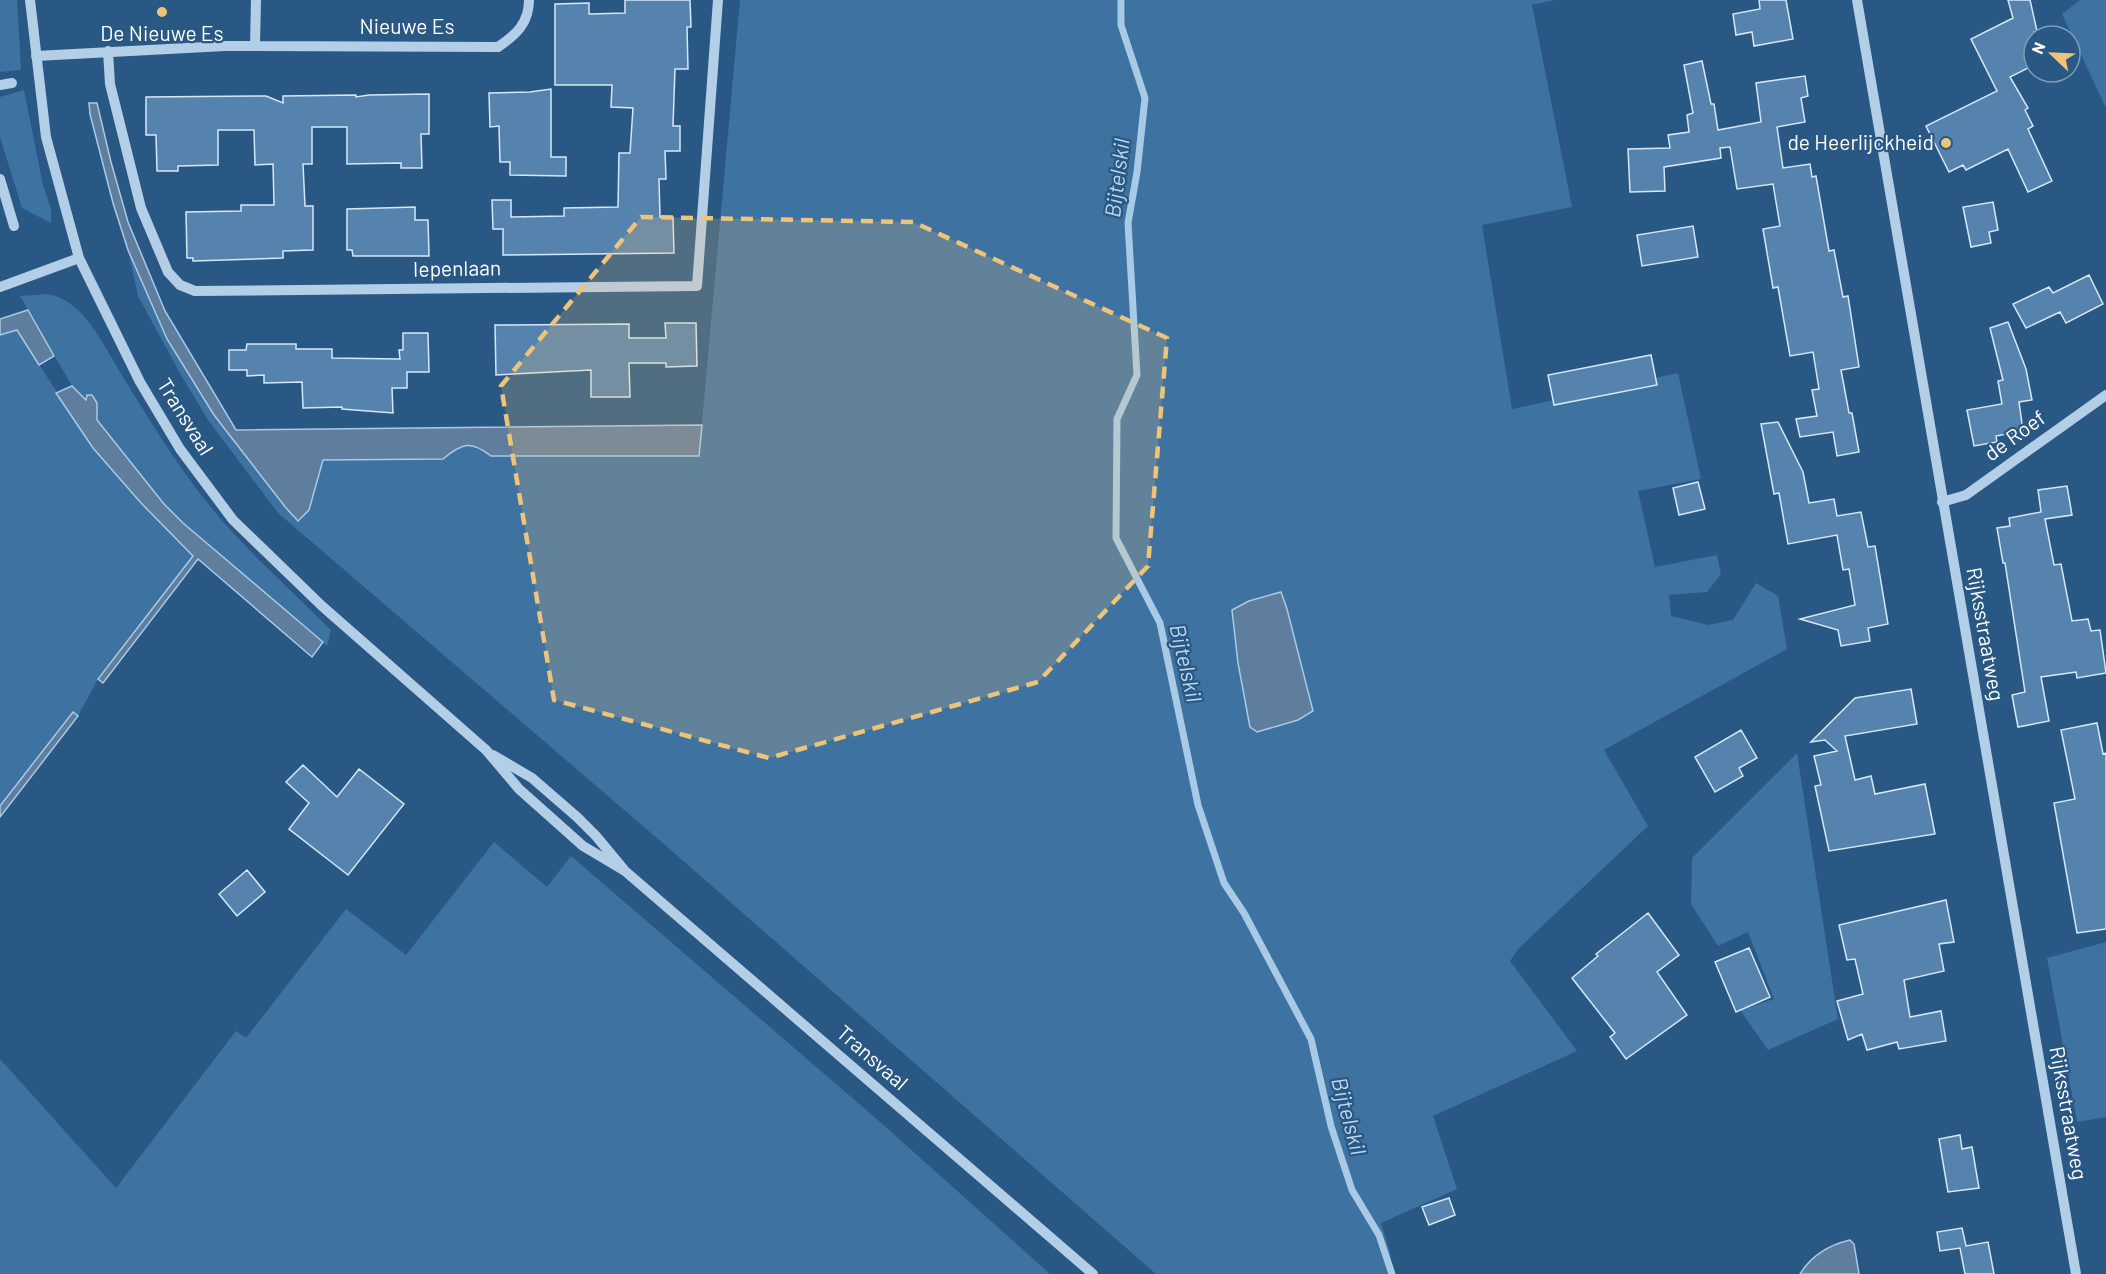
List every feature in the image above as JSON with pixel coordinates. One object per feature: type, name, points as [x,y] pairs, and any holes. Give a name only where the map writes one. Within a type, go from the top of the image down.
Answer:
[{"type":"street","name":"Transvaal","points":[[30,0],[46,137],[79,258],[140,382],[180,449],[233,520],[322,606],[486,750],[519,789],[583,846],[625,871]]},
{"type":"street","points":[[255,46],[256,0]]},
{"type":"street","name":"Nieuwe Es","points":[[36,56],[255,46],[498,47],[517,34],[529,12],[529,0]]},
{"type":"street","name":"Iepenlaan","points":[[108,51],[110,84],[141,208],[168,272],[180,285],[195,291],[697,286],[718,0]]},
{"type":"street","name":"Rijksstraatweg","points":[[1857,0],[2076,1274]]},
{"type":"street","points":[[0,85],[12,83]]},
{"type":"street","points":[[0,179],[14,226]]},
{"type":"street","points":[[0,287],[79,258]]},
{"type":"street","name":"de Roef","points":[[1942,502],[1966,495],[2106,395]]},
{"type":"street","name":"Transvaal","points":[[486,750],[532,778],[596,836],[625,871],[1093,1274]]},
{"type":"highlighted area","points":[[641,217],[913,222],[1167,338],[1148,566],[1038,682],[769,758],[554,700],[501,386]]},
{"type":"shaded area","points":[[0,0],[17,0],[21,70],[0,72]]},
{"type":"shaded area","points":[[740,0],[1124,0],[1126,18],[1125,0],[1555,0],[1532,5],[1572,207],[1482,225],[1512,409],[1678,373],[1701,479],[1638,491],[1655,567],[1717,555],[1721,574],[1707,592],[1669,595],[1671,616],[1708,625],[1733,620],[1756,583],[1778,596],[1787,649],[1604,750],[1648,826],[1519,948],[1510,961],[1577,1051],[1433,1116],[1457,1189],[1381,1223],[1390,1252],[1391,1274],[1156,1274],[665,845],[278,513],[208,420],[181,375],[138,296],[128,250],[167,339],[214,415],[309,510],[322,460],[443,459],[461,447],[467,446],[478,447],[491,456],[699,456]],"holes":[[[1287,609],[1313,711],[1298,720],[1263,731],[1249,722],[1238,663],[1232,610]]]},
{"type":"shaded area","points":[[2080,0],[2106,0],[2106,108],[2082,57],[2082,24],[2067,24],[2062,14]]},
{"type":"shaded area","points":[[24,90],[43,185],[51,209],[51,223],[22,208],[0,137],[0,97]]},
{"type":"shaded area","points":[[89,103],[97,103],[128,222],[165,311],[236,430],[702,425],[699,456],[491,456],[478,447],[467,446],[461,447],[443,459],[323,460],[309,510],[298,521],[214,415],[167,339],[128,250],[113,203]]},
{"type":"shaded area","points":[[47,294],[69,303],[87,320],[166,446],[194,486],[225,524],[331,630],[327,646],[183,523],[164,504],[97,420],[97,403],[87,400],[72,386],[20,296]]},
{"type":"shaded area","points":[[28,310],[54,356],[39,365],[17,330],[0,335],[0,319]]},
{"type":"shaded area","points":[[17,330],[93,448],[141,503],[193,556],[98,679],[78,716],[73,713],[0,806],[0,335]]},
{"type":"shaded area","points":[[72,386],[86,400],[87,395],[92,395],[97,403],[97,420],[164,504],[183,523],[323,642],[312,657],[198,559],[103,683],[98,679],[193,556],[141,503],[93,448],[56,393]]},
{"type":"shaded area","points":[[1281,592],[1313,711],[1298,720],[1257,732],[1250,727],[1238,663],[1232,610],[1249,601]]},
{"type":"shaded area","points":[[73,712],[78,716],[0,817],[0,806]]},
{"type":"shaded area","points":[[1797,753],[1838,1019],[1768,1050],[1740,1010],[1774,999],[1748,932],[1718,946],[1691,904],[1692,858]]},
{"type":"shaded area","points":[[494,842],[547,887],[571,856],[879,1121],[1050,1274],[0,1274],[0,1059],[116,1188],[236,1031],[246,1038],[346,909],[406,955]]},
{"type":"shaded area","points":[[2106,942],[2106,1117],[2077,1122],[2047,958]]},
{"type":"shaded area","points":[[1850,1240],[1854,1244],[1859,1274],[1800,1274],[1821,1252]]},
{"type":"building","points":[[625,0],[690,0],[691,27],[687,27],[688,69],[675,69],[673,126],[680,126],[680,151],[665,151],[666,179],[659,179],[660,217],[673,217],[674,253],[503,255],[503,229],[493,229],[492,200],[511,200],[511,217],[564,216],[564,208],[618,207],[619,153],[630,153],[633,108],[611,107],[612,85],[555,85],[555,4],[589,3],[589,14],[625,13]]},
{"type":"building","points":[[1759,0],[1786,0],[1793,39],[1754,46],[1752,32],[1736,35],[1733,14],[1760,9]]},
{"type":"building","points":[[2008,0],[2030,0],[2035,24],[2022,24],[2022,71],[2010,77],[2028,108],[2025,110],[2033,126],[2028,129],[2052,181],[2028,192],[2008,149],[1966,170],[1963,165],[1949,172],[1926,126],[1997,91],[1971,39],[2013,18]]},
{"type":"building","points":[[1702,61],[1711,104],[1714,104],[1718,130],[1761,122],[1756,83],[1805,76],[1808,96],[1801,98],[1805,122],[1777,127],[1783,168],[1810,164],[1812,177],[1816,176],[1829,251],[1834,250],[1843,297],[1848,296],[1859,367],[1841,370],[1859,452],[1837,456],[1833,432],[1800,437],[1796,419],[1817,416],[1812,390],[1819,389],[1813,352],[1790,356],[1778,287],[1773,288],[1763,229],[1780,226],[1773,184],[1737,189],[1730,147],[1720,148],[1721,158],[1664,167],[1665,191],[1630,192],[1628,149],[1670,148],[1668,135],[1689,132],[1687,115],[1693,113],[1684,65]]},
{"type":"building","points":[[551,89],[551,157],[566,157],[566,176],[510,175],[510,162],[500,162],[499,126],[490,127],[489,93]]},
{"type":"building","points":[[429,94],[429,134],[421,134],[422,168],[401,168],[401,163],[347,164],[347,127],[312,127],[312,164],[303,164],[305,206],[313,206],[313,250],[283,251],[283,258],[193,261],[193,258],[187,258],[186,212],[241,211],[241,205],[274,205],[273,164],[255,165],[254,130],[218,130],[218,165],[178,166],[178,171],[157,171],[156,135],[146,135],[146,97],[266,96],[283,103],[283,96],[356,95],[356,97]]},
{"type":"building","points":[[1993,202],[1998,230],[1989,232],[1991,243],[1971,247],[1963,207]]},
{"type":"building","points":[[415,207],[415,220],[428,220],[429,256],[353,256],[352,250],[347,250],[347,209]]},
{"type":"building","points":[[1693,226],[1698,257],[1642,266],[1637,235]]},
{"type":"building","points":[[2089,275],[2103,304],[2066,323],[2060,312],[2026,328],[2013,304],[2049,287],[2053,293]]},
{"type":"building","points":[[2008,322],[2026,369],[2032,400],[2019,402],[2023,431],[1996,436],[1997,442],[1974,446],[1967,410],[2002,404],[1998,381],[2003,380],[1990,328]]},
{"type":"building","points":[[665,323],[696,323],[697,366],[666,367],[666,363],[629,363],[630,397],[591,397],[591,370],[496,375],[495,325],[629,324],[629,338],[666,338]]},
{"type":"building","points":[[403,333],[428,333],[429,372],[407,372],[407,388],[392,388],[393,413],[342,409],[342,407],[303,408],[302,382],[264,383],[264,375],[247,376],[247,370],[229,370],[229,350],[246,350],[247,344],[296,344],[296,349],[332,349],[332,358],[400,359],[399,350],[403,350]]},
{"type":"building","points":[[1651,355],[1657,385],[1554,405],[1548,375]]},
{"type":"building","points":[[1778,422],[1803,472],[1809,503],[1834,499],[1837,516],[1861,512],[1868,547],[1875,546],[1888,624],[1868,628],[1870,641],[1841,646],[1838,630],[1800,619],[1855,605],[1849,569],[1843,570],[1837,535],[1788,544],[1779,493],[1774,494],[1761,424]]},
{"type":"building","points":[[1698,482],[1705,509],[1679,515],[1673,488]]},
{"type":"building","points":[[2067,486],[2072,515],[2045,519],[2054,565],[2061,564],[2072,621],[2088,619],[2091,631],[2100,630],[2106,673],[2077,678],[2076,672],[2041,677],[2049,721],[2018,727],[2012,695],[2025,692],[2005,563],[2003,563],[1997,528],[2010,526],[2009,518],[2041,512],[2038,490]]},
{"type":"building","points":[[1911,689],[1917,724],[1845,736],[1855,780],[1871,776],[1875,794],[1925,784],[1935,834],[1829,851],[1815,786],[1821,785],[1814,756],[1837,751],[1825,740],[1811,742],[1855,698]]},
{"type":"building","points":[[2097,723],[2103,754],[2106,753],[2106,929],[2077,933],[2054,803],[2075,799],[2061,730]]},
{"type":"building","points":[[1741,730],[1757,758],[1739,768],[1743,776],[1715,792],[1695,757]]},
{"type":"building","points":[[303,765],[337,797],[359,769],[404,804],[348,875],[289,829],[309,803],[286,782]]},
{"type":"building","points":[[247,870],[265,892],[237,916],[219,894]]},
{"type":"building","points":[[1946,900],[1954,942],[1939,944],[1944,971],[1904,980],[1910,1017],[1941,1011],[1946,1041],[1899,1049],[1897,1042],[1867,1050],[1862,1034],[1848,1040],[1837,1001],[1863,994],[1855,959],[1847,960],[1839,925]]},
{"type":"building","points":[[1648,913],[1679,955],[1657,972],[1687,1015],[1626,1059],[1610,1037],[1615,1033],[1572,978],[1598,956],[1596,954]]},
{"type":"building","points":[[1749,948],[1770,997],[1736,1012],[1715,962]]},
{"type":"building","points":[[1960,1135],[1962,1149],[1972,1147],[1979,1188],[1948,1192],[1939,1139]]},
{"type":"building","points":[[1449,1198],[1455,1215],[1429,1225],[1422,1207]]},
{"type":"building","points":[[1962,1228],[1966,1246],[1988,1242],[1994,1274],[1965,1274],[1960,1248],[1940,1251],[1937,1232]]},
{"type":"waterway","name":"Bijtelskil","points":[[1121,0],[1121,25],[1145,98],[1137,172],[1128,223],[1137,375],[1117,419],[1116,538],[1160,623],[1198,805],[1224,883],[1244,913],[1311,1039],[1331,1126],[1352,1190],[1379,1235],[1392,1274]]},
{"type":"place","name":"De Nieuwe Es","points":[[162,12]]},
{"type":"place","name":"de Heerlijckheid","points":[[1946,143]]}]
